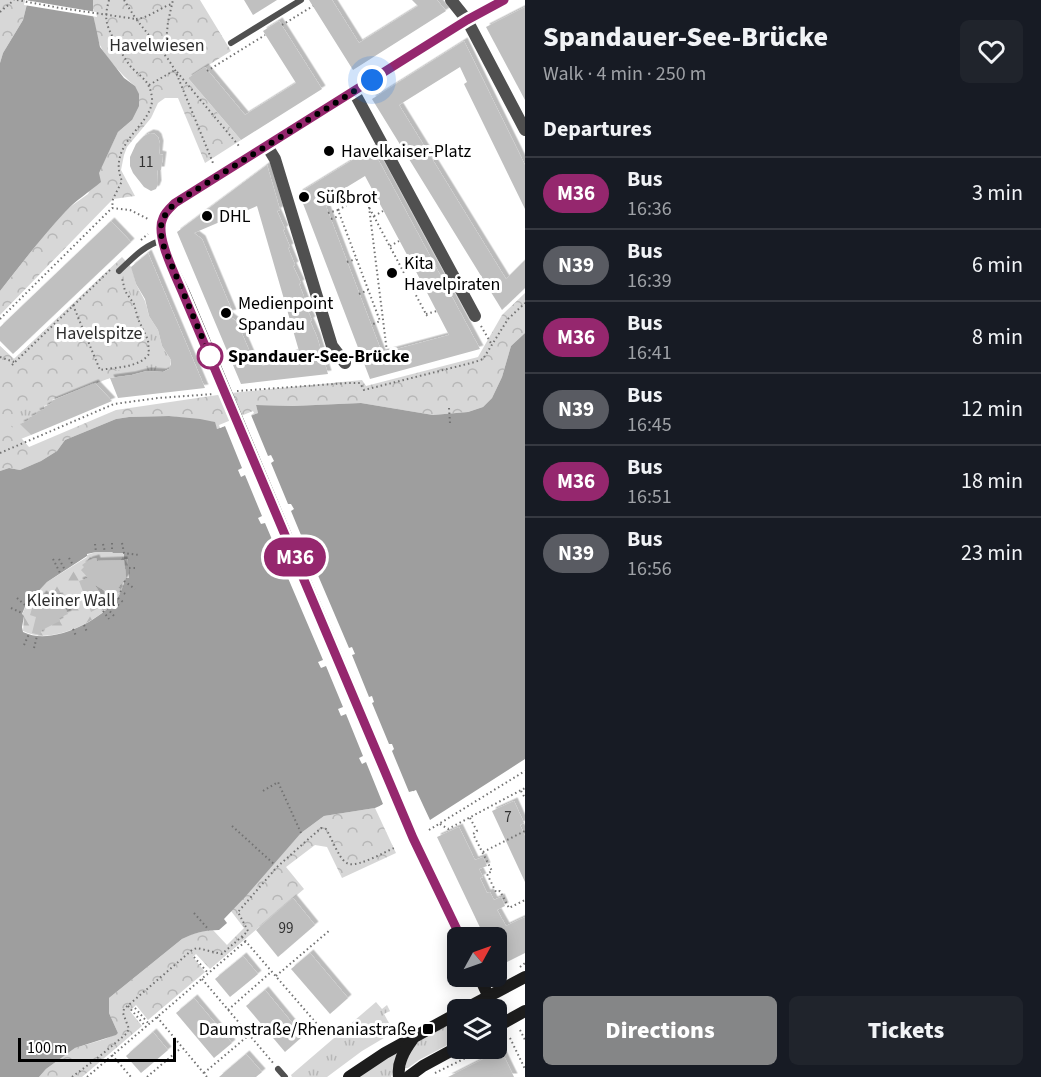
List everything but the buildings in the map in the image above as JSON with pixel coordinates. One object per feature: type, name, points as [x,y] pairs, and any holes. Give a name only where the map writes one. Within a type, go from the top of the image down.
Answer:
[{"type":"street","points":[[452,0],[467,20],[525,130]]},
{"type":"street","points":[[456,927],[413,838],[235,415],[162,240],[161,225],[163,218],[175,203],[467,20],[504,0]]},
{"type":"street","points":[[354,92],[475,316]]},
{"type":"street","points":[[267,146],[275,158],[332,346],[345,363]]},
{"type":"street","points":[[483,999],[525,976]]},
{"type":"street","points":[[484,987],[489,999]]},
{"type":"street","points":[[507,1016],[525,1011]]},
{"type":"street","points":[[349,1077],[385,1053],[447,1019]]},
{"type":"street","points":[[399,1077],[400,1060],[415,1037]]},
{"type":"street","points":[[408,1077],[447,1053]]},
{"type":"lane","points":[[231,43],[301,0]]},
{"type":"lane","points":[[119,271],[142,249],[153,242],[162,240]]},
{"type":"lane","points":[[279,1069],[285,1077]]},
{"type":"path","points":[[0,12],[16,0],[136,19],[145,18],[172,2]]},
{"type":"path","points":[[0,319],[112,208],[113,199],[122,181],[117,170],[123,147],[149,111],[152,99],[145,78],[130,66],[107,27],[106,16],[109,0]]},
{"type":"path","points":[[124,0],[175,70],[239,146]]},
{"type":"path","points":[[162,51],[165,48],[172,2]]},
{"type":"path","points":[[282,25],[313,6]]},
{"type":"path","points":[[207,71],[266,35]]},
{"type":"path","points":[[148,85],[175,70]]},
{"type":"path","points":[[175,70],[213,163]]},
{"type":"path","points":[[187,84],[191,81]]},
{"type":"path","points":[[328,213],[373,191]]},
{"type":"path","points":[[363,196],[427,315],[437,311]]},
{"type":"path","points":[[369,207],[387,352]]},
{"type":"path","points":[[112,208],[130,210],[150,220]]},
{"type":"path","points":[[338,210],[384,328]]},
{"type":"path","points":[[374,216],[383,211]]},
{"type":"path","points":[[331,219],[340,216]]},
{"type":"path","points":[[390,246],[399,241]]},
{"type":"path","points":[[347,262],[356,259]]},
{"type":"path","points":[[0,357],[11,360],[13,363],[73,305],[116,265],[125,291],[134,304],[148,340],[150,354],[139,363],[100,370],[73,305]]},
{"type":"path","points":[[411,286],[421,282]]},
{"type":"path","points":[[359,294],[368,290]]},
{"type":"path","points":[[244,391],[347,383],[360,383],[364,390],[475,362],[483,359],[508,319],[525,303]]},
{"type":"path","points":[[475,316],[492,345]]},
{"type":"path","points":[[371,325],[380,321]]},
{"type":"path","points":[[0,453],[114,404],[218,393]]},
{"type":"path","points":[[449,408],[450,423]]},
{"type":"path","points":[[112,543],[112,552]]},
{"type":"path","points":[[122,543],[124,553],[139,555]]},
{"type":"path","points":[[95,544],[96,552]]},
{"type":"path","points":[[103,544],[105,552]]},
{"type":"path","points":[[69,558],[73,565]]},
{"type":"path","points":[[59,559],[65,570]]},
{"type":"path","points":[[53,560],[60,573]]},
{"type":"path","points":[[129,568],[138,568]]},
{"type":"path","points":[[124,581],[135,589]]},
{"type":"path","points":[[120,591],[127,595]]},
{"type":"path","points":[[16,598],[25,605]]},
{"type":"path","points":[[118,598],[123,602]]},
{"type":"path","points":[[114,602],[120,606]]},
{"type":"path","points":[[11,608],[22,613]]},
{"type":"path","points":[[107,608],[114,616]]},
{"type":"path","points":[[103,611],[109,619]]},
{"type":"path","points":[[84,625],[87,632]]},
{"type":"path","points":[[73,629],[76,636]]},
{"type":"path","points":[[24,645],[29,634]]},
{"type":"path","points":[[34,648],[37,636]]},
{"type":"path","points":[[429,830],[525,771]]},
{"type":"path","points":[[263,791],[278,782],[301,833]]},
{"type":"path","points":[[440,824],[448,829],[525,788]]},
{"type":"path","points":[[521,791],[525,798]]},
{"type":"path","points":[[470,818],[477,831],[473,834],[492,871],[487,874],[496,892],[500,891],[509,908],[525,900]]},
{"type":"path","points":[[232,826],[274,864]]},
{"type":"path","points":[[72,1077],[126,1034],[129,1029],[123,1013],[124,1009],[194,949],[222,954],[248,931],[238,912],[277,867],[321,828],[326,829],[339,855],[350,864],[370,859],[394,848]]},
{"type":"path","points":[[483,852],[525,831]]},
{"type":"path","points":[[194,914],[209,930]]},
{"type":"path","points":[[276,976],[330,930]]},
{"type":"path","points":[[242,937],[323,1031]]},
{"type":"path","points":[[87,1077],[246,941]]},
{"type":"path","points":[[194,957],[208,973]]},
{"type":"path","points":[[228,1010],[272,972]]},
{"type":"path","points":[[202,980],[279,1069]]},
{"type":"path","points":[[128,1005],[146,1027]]},
{"type":"path","points":[[135,1008],[149,1024]]},
{"type":"path","points":[[157,1017],[207,1077]]},
{"type":"path","points":[[520,1030],[525,1040]]},
{"type":"path","points":[[204,1073],[249,1035]]},
{"type":"path","points":[[510,1038],[525,1069]]},
{"type":"path","points":[[147,1077],[182,1047]]},
{"type":"path","points":[[112,1055],[131,1077]]},
{"type":"path","points":[[430,1073],[436,1073],[466,1059]]},
{"type":"green space","points":[[0,0],[28,0],[23,20],[3,53],[0,63]]},
{"type":"green space","name":"Havelwiesen","points":[[93,0],[200,0],[231,51],[188,78],[241,140],[205,163],[178,98],[165,98],[158,103],[151,118],[127,147],[124,155],[121,170],[135,196],[113,199],[0,315],[0,291],[67,209],[88,194],[118,132],[132,120],[135,86],[116,68],[101,47],[96,30]]},
{"type":"green space","points":[[122,257],[132,268],[149,316],[171,360],[170,368],[163,372],[147,371],[110,378],[52,400],[52,403],[44,406],[44,409],[36,412],[37,414],[21,424],[31,435],[0,447],[0,346],[14,359]]},
{"type":"green space","name":"Havelspitze","points":[[121,259],[120,265],[127,289],[148,332],[152,349],[150,358],[144,365],[114,371],[110,378],[4,418],[29,447],[116,410],[231,393],[362,380],[366,386],[478,357],[502,315],[525,293],[525,333],[511,346],[502,377],[492,398],[483,407],[468,412],[433,415],[361,403],[256,405],[258,413],[217,429],[213,422],[169,416],[129,417],[116,419],[65,440],[57,451],[20,470],[9,468],[0,471],[0,346],[14,359]]},
{"type":"green space","name":"Kleiner Wall","points":[[96,552],[124,553],[128,559],[129,578],[126,578],[116,600],[86,623],[60,634],[34,635],[23,631],[24,616],[22,615],[29,597],[33,597],[47,582],[87,555]]},
{"type":"green space","points":[[375,808],[396,853],[342,878],[327,847],[315,845],[286,867],[304,889],[210,969],[196,954],[193,957],[205,972],[148,1020],[136,1005],[130,1011],[142,1026],[82,1077],[39,1077],[46,1069],[75,1048],[118,1033],[109,1013],[109,998],[182,939],[212,929],[227,945],[244,928],[231,911],[301,833],[324,816]]},
{"type":"green space","points":[[376,1002],[382,1009],[387,1005],[390,1011],[384,1014],[394,1032],[362,1051],[327,1077],[292,1077],[291,1075]]},
{"type":"green space","points":[[447,1025],[447,1045],[405,1068],[410,1049],[416,1042]]},
{"type":"green space","points":[[397,1051],[399,1053],[391,1077],[358,1077]]},
{"type":"shaded area","points":[[28,0],[93,0],[93,14],[100,47],[124,78],[135,86],[139,94],[139,106],[132,120],[118,132],[99,173],[101,182],[65,212],[0,291],[0,63],[3,53],[23,20]]},
{"type":"shaded area","points":[[525,333],[525,759],[430,820],[416,790],[375,808],[324,816],[301,833],[224,919],[227,923],[219,930],[200,932],[182,939],[109,998],[109,1013],[118,1033],[116,1035],[75,1048],[46,1069],[39,1077],[0,1077],[0,471],[9,468],[20,470],[57,451],[65,440],[116,419],[129,417],[169,416],[200,419],[215,422],[217,429],[258,413],[256,405],[361,403],[433,415],[468,412],[483,407],[492,398],[502,377],[511,346]],"holes":[[[124,553],[124,559],[128,559],[129,578],[126,578],[118,598],[108,608],[86,623],[60,634],[34,636],[23,632],[24,616],[22,614],[29,597],[33,597],[47,582],[87,554]]]},
{"type":"pier","points":[[25,0],[96,12],[97,17],[24,5]]},
{"type":"pier","name":"Spandauer-See-Brücke","points":[[253,411],[251,415],[268,456],[271,455],[274,461],[271,463],[288,504],[291,504],[294,509],[291,511],[308,552],[312,551],[314,557],[311,559],[349,648],[352,647],[355,654],[352,655],[369,697],[372,696],[374,702],[372,703],[389,744],[392,744],[394,749],[392,751],[409,792],[413,791],[414,794],[381,808],[383,804],[366,762],[362,764],[359,758],[363,756],[346,714],[341,716],[338,709],[343,707],[326,666],[321,668],[318,662],[323,660],[285,571],[281,572],[279,565],[282,563],[265,523],[261,524],[258,518],[262,516],[245,475],[241,477],[238,470],[242,468],[225,426],[220,428],[219,425]]},
{"type":"bus line","name":"M36","points":[[456,927],[413,838],[184,296],[164,247],[161,225],[163,218],[175,203],[467,20],[504,0]]},
{"type":"place","name":"Havelkaiser-Platz","points":[[329,151]]},
{"type":"place","name":"Süßbrot","points":[[304,197]]},
{"type":"place","name":"DHL","points":[[207,216]]},
{"type":"place","name":"Kita Havelpiraten","points":[[392,273]]},
{"type":"place","name":"Medienpoint Spandau","points":[[226,313]]},
{"type":"place","name":"Spandauer-See-Brücke","points":[[210,356]]},
{"type":"place","name":"Daumstraße/Rhenaniastraße","points":[[428,1029]]},
{"type":"route","points":[[210,356],[164,247],[161,237],[163,218],[175,203],[372,80]]}]
